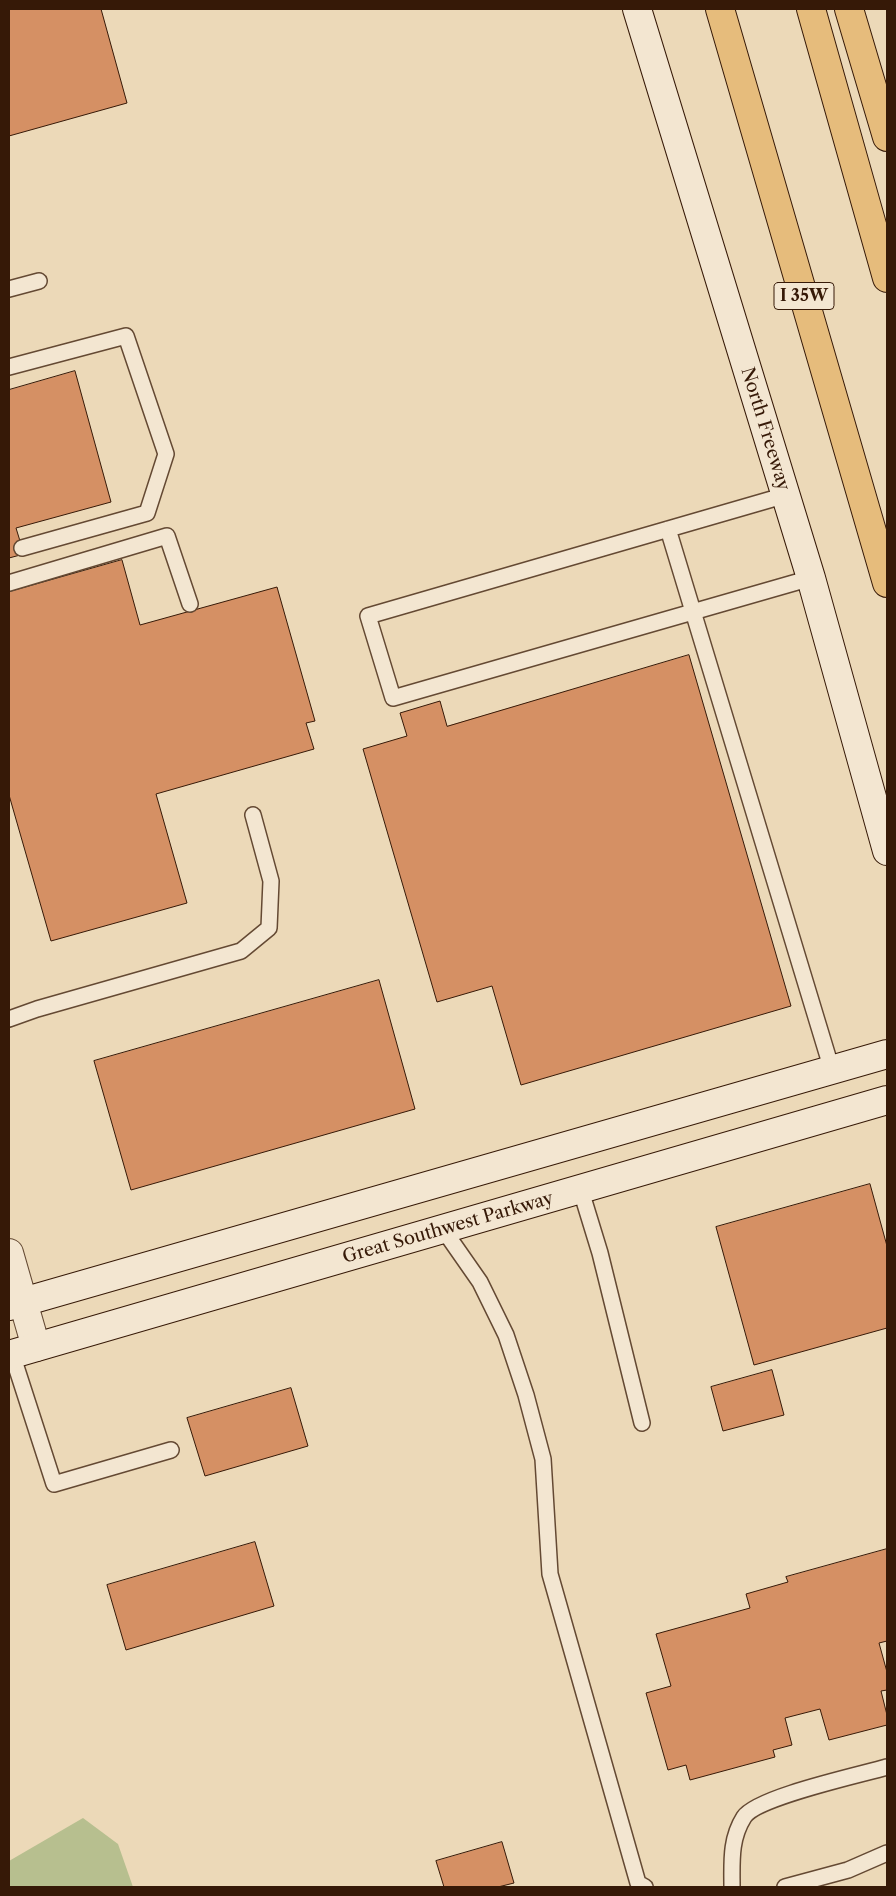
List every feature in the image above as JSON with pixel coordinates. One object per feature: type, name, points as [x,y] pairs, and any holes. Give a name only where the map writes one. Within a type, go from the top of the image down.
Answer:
[{"type":"highway","name":"I 35W","points":[[720,9],[887,582]]},
{"type":"highway","points":[[811,9],[887,278]]},
{"type":"highway","points":[[849,9],[887,137]]},
{"type":"street","name":"North Freeway","points":[[637,9],[811,578],[887,851]]},
{"type":"street","points":[[16,1305],[887,1054]]},
{"type":"street","name":"Great Southwest Parkway","points":[[19,1352],[887,1100]]},
{"type":"street","points":[[9,1253],[16,1305],[19,1352]]},
{"type":"lane","points":[[9,289],[39,282]]},
{"type":"lane","points":[[9,367],[126,336],[166,454],[147,513],[22,548]]},
{"type":"lane","points":[[786,495],[368,616],[393,698],[811,578]]},
{"type":"lane","points":[[668,529],[832,1070]]},
{"type":"lane","points":[[9,583],[167,536],[190,604]]},
{"type":"lane","points":[[9,1019],[37,1009],[241,951],[269,928],[271,881],[253,815]]},
{"type":"lane","points":[[581,1190],[600,1253],[642,1423]]},
{"type":"lane","points":[[443,1229],[480,1282],[506,1335],[526,1395],[543,1459],[550,1574],[638,1883],[645,1887]]},
{"type":"lane","points":[[19,1352],[54,1484],[171,1450]]},
{"type":"lane","points":[[732,1887],[733,1842],[745,1815],[770,1800],[887,1768]]},
{"type":"lane","points":[[785,1887],[848,1870],[887,1853]]},
{"type":"green space","points":[[83,1818],[118,1844],[133,1887],[9,1887],[9,1861]]},
{"type":"building","points":[[9,9],[101,9],[127,103],[9,136]]},
{"type":"building","points":[[75,371],[111,502],[16,528],[24,554],[9,558],[9,390]]},
{"type":"building","points":[[122,560],[140,625],[277,587],[315,721],[306,723],[314,749],[156,794],[187,903],[51,941],[9,795],[9,592]]},
{"type":"building","points":[[689,655],[791,1006],[521,1085],[492,986],[437,1002],[363,749],[407,736],[400,713],[440,701],[447,726]]},
{"type":"building","points":[[379,980],[415,1109],[131,1190],[94,1061]]},
{"type":"building","points":[[870,1184],[887,1246],[887,1328],[754,1365],[716,1227]]},
{"type":"building","points":[[772,1370],[784,1415],[723,1431],[711,1387]]},
{"type":"building","points":[[291,1388],[308,1446],[205,1476],[187,1418]]},
{"type":"building","points":[[255,1542],[274,1606],[126,1650],[107,1585]]},
{"type":"building","points":[[887,1549],[887,1641],[879,1643],[887,1672],[887,1690],[881,1691],[887,1715],[887,1725],[829,1740],[820,1709],[785,1718],[792,1745],[773,1750],[775,1757],[690,1780],[686,1765],[668,1770],[646,1693],[671,1686],[656,1634],[750,1608],[746,1594],[788,1582],[786,1577]]},
{"type":"building","points":[[502,1842],[514,1883],[498,1887],[444,1887],[436,1861]]}]
